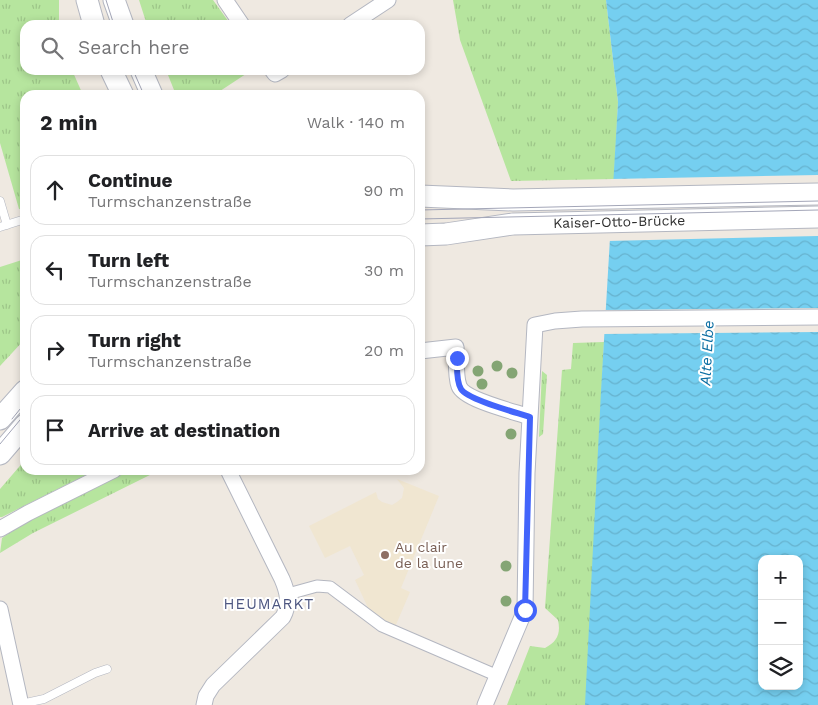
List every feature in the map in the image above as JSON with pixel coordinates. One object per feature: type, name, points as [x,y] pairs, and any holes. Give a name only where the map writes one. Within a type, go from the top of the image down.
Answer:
[{"type":"main road","points":[[87,0],[93,20]]},
{"type":"main road","points":[[114,0],[120,20]]},
{"type":"main road","points":[[113,75],[121,90]]},
{"type":"main road","points":[[143,75],[150,90]]},
{"type":"main road","name":"Kaiser-Otto-Brücke","points":[[425,196],[514,200],[818,194]]},
{"type":"main road","name":"Kaiser-Otto-Brücke","points":[[425,235],[513,224],[818,217]]},
{"type":"main road","points":[[0,419],[20,397]]},
{"type":"main road","points":[[0,454],[20,431]]},
{"type":"street","points":[[225,0],[239,20]]},
{"type":"street","points":[[358,20],[388,0]]},
{"type":"street","points":[[485,705],[525,610],[530,417],[535,325],[582,319],[818,317]]},
{"type":"street","points":[[425,350],[456,347],[458,382],[461,390],[490,404],[530,417]]},
{"type":"street","points":[[0,529],[104,475]]},
{"type":"street","points":[[204,705],[206,696],[213,685],[283,617],[287,608],[288,594],[282,579],[230,475]]},
{"type":"street","points":[[288,594],[317,586],[330,587],[382,626],[498,676]]},
{"type":"street","points":[[0,609],[21,704]]},
{"type":"lane","points":[[0,201],[4,225],[20,221]]},
{"type":"lane","points":[[21,704],[44,699],[95,673],[107,669]]},
{"type":"shaded area","name":"Au clair de la lune","points":[[397,479],[439,496],[401,588],[410,592],[395,627],[370,612],[355,580],[364,575],[350,546],[325,558],[309,526],[376,492],[378,499],[392,505],[402,498],[404,488]]},
{"type":"green space","points":[[0,0],[59,0],[59,20],[20,20],[20,75],[74,75],[81,90],[20,90],[20,209],[0,143]]},
{"type":"green space","points":[[139,0],[213,0],[227,20],[145,20]]},
{"type":"green space","points":[[453,0],[606,0],[618,102],[614,179],[511,181],[460,40]]},
{"type":"green space","points":[[168,75],[244,75],[222,90],[174,90]]},
{"type":"green space","points":[[20,261],[20,344],[0,366],[0,267]]},
{"type":"green space","points":[[604,342],[586,702],[585,705],[507,705],[530,646],[545,648],[553,643],[559,629],[558,620],[545,608],[562,370],[571,369],[573,343]]},
{"type":"green space","points":[[542,371],[547,375],[543,434],[539,437]]},
{"type":"green space","points":[[20,466],[20,475],[86,475],[2,517],[0,517],[0,489]]},
{"type":"green space","points":[[121,475],[150,475],[33,533],[0,553],[2,538],[24,523]]},
{"type":"water","name":"Alte Elbe","points":[[606,0],[818,0],[818,705],[585,705],[618,102]]},
{"type":"pier","points":[[818,175],[818,236],[607,241],[611,179]]},
{"type":"pier","points":[[818,308],[818,332],[602,334],[603,310]]},
{"type":"tram line","points":[[106,0],[112,20]]},
{"type":"tram line","points":[[135,75],[142,90]]},
{"type":"tram line","points":[[425,210],[818,201]]},
{"type":"tram line","points":[[425,219],[818,210]]},
{"type":"tram line","points":[[12,419],[20,409]]},
{"type":"tram line","points":[[0,444],[20,420]]},
{"type":"place","name":"Au clair de la lune","points":[[385,555]]},
{"type":"district","name":"HEUMARKT","points":[[269,604]]},
{"type":"route","points":[[457,358],[461,390],[490,404],[530,417],[526,509],[525,610]]}]
